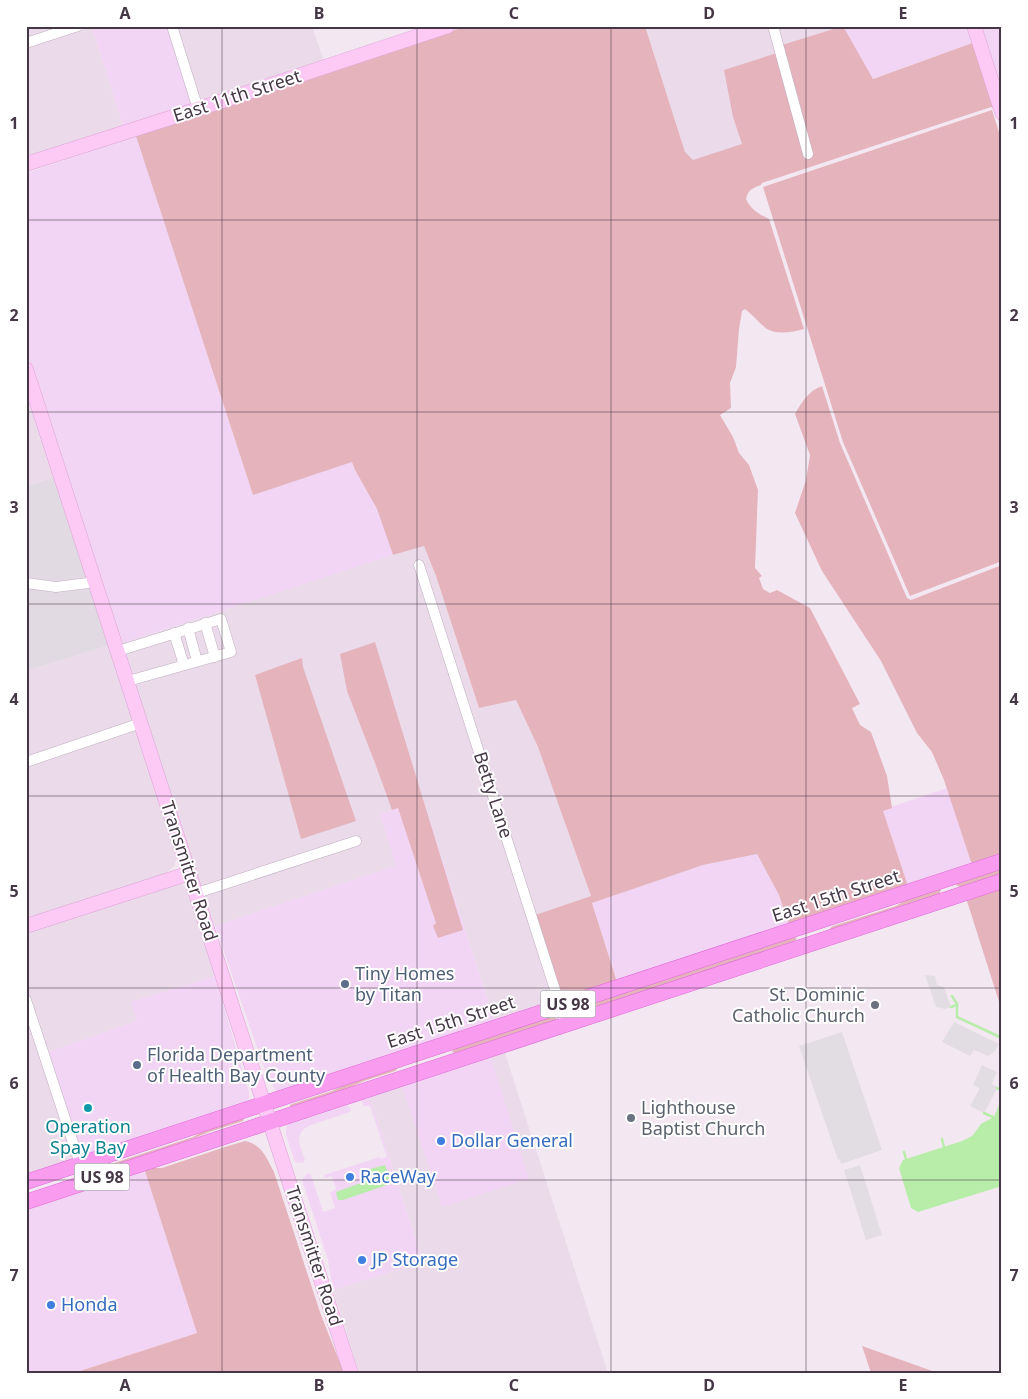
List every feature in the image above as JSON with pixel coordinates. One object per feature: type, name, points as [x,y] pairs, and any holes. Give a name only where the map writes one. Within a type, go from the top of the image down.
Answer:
[{"type":"main road","name":"East 15th Street","points":[[26,1182],[1002,861]]},
{"type":"main road","name":"US 98","points":[[26,1202],[1002,881]]},
{"type":"street","points":[[26,43],[78,26]]},
{"type":"street","points":[[172,26],[198,109]]},
{"type":"street","points":[[772,26],[808,154]]},
{"type":"street","points":[[974,26],[1002,113]]},
{"type":"street","name":"East 11th Street","points":[[26,164],[446,27]]},
{"type":"street","name":"Transmitter Road","points":[[26,369],[351,1373]]},
{"type":"street","name":"Betty Lane","points":[[419,565],[566,1024]]},
{"type":"street","points":[[26,583],[56,587],[96,582]]},
{"type":"street","points":[[118,651],[221,619],[231,652],[128,680]]},
{"type":"street","points":[[205,623],[215,656]]},
{"type":"street","points":[[188,628],[198,661]]},
{"type":"street","points":[[174,633],[184,665]]},
{"type":"street","points":[[26,762],[141,723]]},
{"type":"street","points":[[197,893],[356,840]]},
{"type":"street","points":[[26,926],[190,873]]},
{"type":"street","points":[[26,1000],[80,1164],[84,1183]]},
{"type":"street","points":[[443,1045],[449,1063]]},
{"type":"street","points":[[409,1056],[415,1074]]},
{"type":"shaded area","points":[[26,26],[63,26],[26,38]]},
{"type":"shaded area","points":[[168,26],[191,99],[189,105],[123,126],[92,27]]},
{"type":"shaded area","points":[[176,26],[312,26],[324,61],[202,100],[198,96]]},
{"type":"shaded area","points":[[467,26],[645,26],[685,152],[693,160],[742,144],[733,117],[724,70],[777,53],[805,159],[812,158],[782,45],[843,26],[873,79],[975,42],[1001,124],[995,109],[991,107],[762,183],[748,193],[746,199],[753,209],[769,219],[804,329],[785,332],[771,331],[745,309],[742,311],[736,367],[730,383],[731,408],[720,415],[733,437],[739,453],[749,465],[758,490],[755,568],[762,576],[759,578],[763,589],[770,593],[777,590],[810,608],[860,704],[852,708],[860,725],[871,732],[887,776],[892,808],[883,811],[908,886],[789,925],[779,895],[757,854],[703,865],[592,903],[617,982],[564,1000],[535,915],[591,896],[538,747],[516,700],[479,708],[436,576],[424,546],[393,555],[377,509],[352,462],[253,495],[136,136]]},
{"type":"shaded area","points":[[645,26],[769,26],[777,53],[757,180],[700,198]]},
{"type":"shaded area","points":[[777,26],[843,26],[782,45]]},
{"type":"shaded area","points":[[843,26],[970,26],[975,42],[872,79]]},
{"type":"shaded area","points":[[978,26],[1002,26],[1002,89],[999,91]]},
{"type":"shaded area","points":[[92,27],[123,126],[26,156],[26,47]]},
{"type":"shaded area","points":[[992,110],[1002,142],[1002,561],[910,596],[843,442],[763,187]]},
{"type":"shaded area","points":[[136,136],[253,495],[352,462],[377,509],[393,555],[122,643],[26,350],[26,173]]},
{"type":"shaded area","points":[[822,386],[840,443],[907,598],[911,600],[1002,565],[1002,855],[972,865],[944,780],[932,752],[917,733],[881,661],[822,571],[795,513],[806,480],[810,455],[795,414],[809,394]]},
{"type":"shaded area","points":[[26,388],[55,477],[26,487]]},
{"type":"shaded area","points":[[55,477],[90,578],[55,582],[26,578],[26,487]]},
{"type":"shaded area","points":[[424,546],[436,576],[479,708],[516,700],[538,747],[591,896],[535,915],[422,560],[414,562],[553,1000],[553,1002],[495,1022],[423,800],[380,814],[397,866],[215,926],[196,873],[122,643],[350,568]]},
{"type":"shaded area","points":[[93,587],[110,645],[26,671],[26,588],[56,591]]},
{"type":"shaded area","points":[[375,642],[463,930],[438,938],[433,926],[436,923],[398,808],[392,810],[347,691],[340,654]]},
{"type":"shaded area","points":[[110,645],[132,712],[131,721],[125,725],[26,758],[26,671]]},
{"type":"shaded area","points":[[302,658],[303,667],[356,821],[301,839],[255,675]]},
{"type":"shaded area","points":[[127,730],[135,731],[139,735],[177,857],[174,866],[163,877],[26,921],[26,765]]},
{"type":"shaded area","points":[[947,788],[972,865],[908,886],[882,810]]},
{"type":"shaded area","points":[[423,800],[495,1022],[279,1092],[275,1090],[267,1076],[215,926],[396,866],[380,814]]},
{"type":"shaded area","points":[[757,854],[779,895],[789,925],[617,982],[592,903],[703,865]]},
{"type":"shaded area","points":[[1002,866],[1002,875],[962,888],[956,885],[959,881]]},
{"type":"shaded area","points":[[180,883],[188,890],[215,976],[132,1002],[137,1021],[48,1052],[26,987],[26,931]]},
{"type":"shaded area","points":[[1002,886],[1002,1011],[966,898]]},
{"type":"shaded area","points":[[941,890],[939,895],[826,932],[833,926],[896,906],[912,896]]},
{"type":"shaded area","points":[[791,936],[797,938],[794,943],[575,1014],[572,1012],[575,1007]]},
{"type":"shaded area","points":[[925,975],[935,976],[937,985],[944,987],[951,1007],[945,1009],[936,1007]]},
{"type":"shaded area","points":[[215,976],[249,1092],[249,1098],[246,1103],[85,1157],[82,1155],[48,1052],[137,1021],[131,1002]]},
{"type":"shaded area","points":[[26,1014],[73,1160],[26,1176]]},
{"type":"shaded area","points":[[554,1016],[557,1017],[555,1021],[457,1054],[452,1052],[455,1047]]},
{"type":"shaded area","points":[[954,1022],[999,1044],[995,1051],[988,1056],[974,1050],[970,1056],[942,1042]]},
{"type":"shaded area","points":[[842,1032],[882,1150],[841,1164],[799,1046]]},
{"type":"shaded area","points":[[504,1050],[608,1373],[359,1373],[333,1290],[423,1262],[369,1095]]},
{"type":"shaded area","points":[[490,1055],[529,1179],[442,1207],[401,1084]]},
{"type":"shaded area","points":[[982,1065],[997,1072],[992,1083],[998,1087],[984,1113],[970,1106],[979,1090],[979,1088],[973,1085]]},
{"type":"shaded area","points":[[398,1068],[395,1071],[364,1081],[342,1091],[290,1107],[292,1104],[332,1091],[352,1081]]},
{"type":"shaded area","points":[[369,1095],[423,1262],[333,1290],[328,1260],[302,1180],[309,1173],[311,1175],[323,1212],[335,1208],[330,1193],[336,1189],[332,1176],[325,1178],[324,1175],[380,1157],[381,1159],[387,1157],[370,1106],[363,1106],[362,1101],[348,1105],[362,1100]]},
{"type":"shaded area","points":[[1002,1098],[1002,1186],[918,1212],[911,1208],[899,1168],[903,1160],[972,1136],[981,1124],[994,1117]]},
{"type":"shaded area","points":[[347,1105],[351,1109],[350,1112],[308,1126],[303,1130],[300,1134],[299,1142],[305,1160],[303,1163],[295,1162],[286,1135],[288,1123],[293,1119],[312,1117]]},
{"type":"shaded area","points":[[244,1118],[243,1121],[209,1132],[161,1152],[92,1173],[93,1170],[193,1137],[211,1126]]},
{"type":"shaded area","points":[[245,1141],[256,1145],[260,1149],[274,1172],[321,1315],[344,1373],[74,1373],[197,1333],[144,1168],[162,1168]]},
{"type":"shaded area","points":[[385,1165],[390,1184],[338,1200],[336,1192],[372,1179],[370,1169]]},
{"type":"shaded area","points":[[860,1165],[882,1235],[866,1240],[844,1170]]},
{"type":"shaded area","points":[[144,1168],[197,1333],[74,1373],[26,1373],[26,1207]]},
{"type":"shaded area","points":[[862,1346],[938,1373],[871,1373]]},
{"type":"waterway","points":[[952,996],[957,1004],[957,1017],[1002,1038]]},
{"type":"waterway","points":[[951,1007],[957,1005]]},
{"type":"waterway","points":[[997,1088],[1002,1091]]},
{"type":"waterway","points":[[984,1113],[993,1117]]},
{"type":"waterway","points":[[942,1139],[944,1147]]},
{"type":"waterway","points":[[904,1152],[906,1159]]},
{"type":"place","name":"Tiny Homes by Titan","points":[[345,984]]},
{"type":"place","name":"St. Dominic Catholic Church","points":[[875,1005]]},
{"type":"place","name":"Florida Department of Health Bay County","points":[[137,1065]]},
{"type":"place","name":"Operation Spay Bay","points":[[88,1108]]},
{"type":"place","name":"Lighthouse Baptist Church","points":[[631,1118]]},
{"type":"place","name":"Dollar General","points":[[441,1141]]},
{"type":"place","name":"RaceWay","points":[[350,1177]]},
{"type":"place","name":"JP Storage","points":[[362,1260]]},
{"type":"place","name":"Honda","points":[[51,1305]]}]
